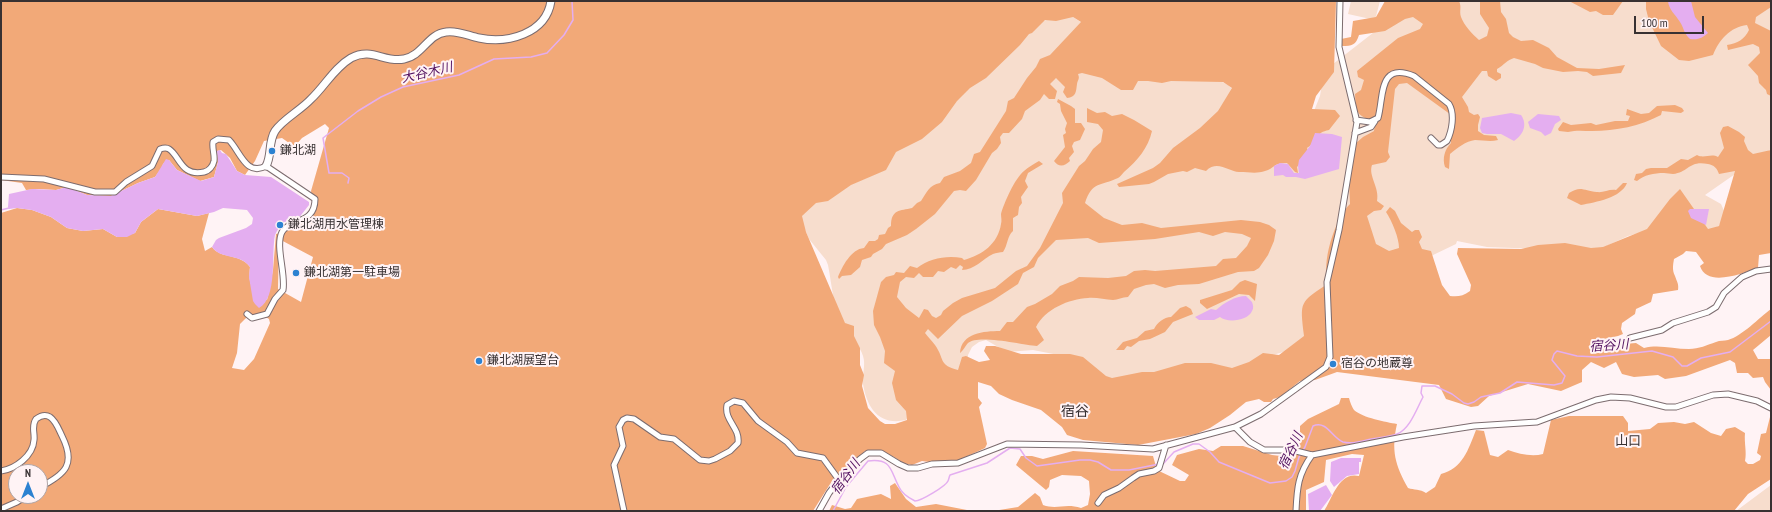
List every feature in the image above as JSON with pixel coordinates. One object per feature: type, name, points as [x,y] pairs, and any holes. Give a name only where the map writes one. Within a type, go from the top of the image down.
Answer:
[{"type":"main road","points":[[266,166],[270,143],[274,132],[279,126],[313,98],[335,71],[351,58],[364,54],[374,54],[390,59],[403,60],[412,57],[435,36],[446,32],[480,39],[494,40],[517,36],[531,31],[541,23],[547,15],[551,1]]},
{"type":"street","points":[[819,511],[829,493],[839,480],[868,453],[881,453],[908,468],[918,468],[932,464],[958,463],[1007,444],[1081,445],[1138,450],[1153,449],[1234,427],[1272,407],[1326,366],[1330,357],[1328,282],[1339,230],[1356,120],[1339,48],[1340,1]]},
{"type":"street","points":[[1355,133],[1371,127],[1378,118],[1383,84],[1392,75],[1398,73],[1414,76],[1449,104],[1452,109],[1451,124],[1447,141],[1441,145],[1438,145],[1431,138]]},
{"type":"street","points":[[1356,120],[1375,121]]},
{"type":"street","points":[[1,177],[44,180],[95,192],[115,192],[126,182],[152,166],[155,163],[158,151],[163,148],[170,150],[180,163],[190,170],[199,173],[208,171],[214,163],[213,142],[224,139],[229,140],[235,146],[242,159],[251,168],[258,169],[266,166],[314,197],[315,203],[314,208],[304,220],[286,226],[282,232],[280,242],[283,290],[275,299],[267,314],[252,318],[247,314]]},
{"type":"street","points":[[1630,338],[1662,330],[1673,323],[1708,312],[1716,307],[1724,293],[1742,277],[1756,271],[1771,269]]},
{"type":"street","points":[[1234,427],[1250,442],[1264,450],[1292,450],[1312,455],[1403,437],[1474,426],[1537,422],[1596,400],[1611,397],[1630,398],[1666,407],[1676,407],[1713,395],[1728,394],[1757,401],[1771,408]]},
{"type":"street","points":[[624,511],[614,465],[623,446],[619,427],[623,420],[626,418],[634,420],[660,437],[674,439],[700,460],[709,461],[730,451],[738,443],[738,434],[727,415],[728,405],[734,401],[743,403],[758,421],[787,442],[797,453],[823,458],[839,480]]},
{"type":"street","points":[[17,464],[29,453],[34,440],[33,426],[36,419],[42,415],[50,417],[57,425],[68,447],[69,456],[62,473],[48,482]]},
{"type":"street","points":[[1098,503],[1104,495],[1119,488],[1139,474],[1154,471],[1159,468],[1166,445]]},
{"type":"street","points":[[1296,511],[1298,481],[1301,471],[1312,455]]},
{"type":"street","points":[[1,509],[12,504]]},
{"type":"shaded area","points":[[1,1],[1336,1],[1334,72],[1316,96],[1312,109],[1335,110],[1340,116],[1329,130],[1322,132],[1307,148],[1309,154],[1297,167],[1298,173],[1295,172],[1287,163],[1279,163],[1268,170],[1256,173],[1236,172],[1224,167],[1215,166],[1206,171],[1195,168],[1187,172],[1183,171],[1168,174],[1149,184],[1119,187],[1117,184],[1153,168],[1160,163],[1173,148],[1200,128],[1218,111],[1232,88],[1223,82],[1171,81],[1162,83],[1138,81],[1133,90],[1121,90],[1102,78],[1082,73],[1078,74],[1079,78],[1075,94],[1072,97],[1067,98],[1063,92],[1065,87],[1056,78],[1050,84],[1057,91],[1055,99],[1049,99],[1044,94],[1040,100],[1025,111],[1022,119],[1009,133],[1003,133],[1000,137],[1001,143],[992,153],[976,180],[966,191],[954,191],[935,214],[916,229],[907,235],[886,244],[871,257],[862,260],[860,267],[851,275],[842,276],[839,279],[838,277],[842,268],[851,255],[859,249],[864,248],[869,241],[875,241],[878,239],[879,235],[885,234],[891,226],[891,220],[894,214],[912,208],[921,201],[933,185],[940,183],[944,177],[960,171],[971,163],[974,154],[980,152],[1006,111],[1008,101],[1014,98],[1040,59],[1050,55],[1081,22],[1073,17],[1056,21],[1045,20],[1032,33],[1029,34],[1020,45],[986,78],[970,88],[957,101],[942,122],[922,139],[896,152],[886,170],[851,185],[828,201],[816,203],[802,216],[806,232],[845,323],[854,326],[854,336],[860,348],[860,365],[864,375],[862,386],[868,408],[880,421],[885,424],[895,424],[907,420],[906,411],[896,400],[892,383],[895,371],[884,363],[885,351],[874,325],[873,311],[881,282],[886,277],[894,275],[896,272],[904,273],[910,266],[917,268],[927,262],[945,257],[957,257],[964,260],[983,252],[993,243],[999,231],[1002,209],[1017,179],[1021,174],[1039,161],[1043,164],[1028,173],[1025,181],[1028,187],[1021,197],[1022,203],[1019,207],[1018,215],[1013,218],[1013,231],[1003,252],[993,254],[966,270],[962,270],[963,267],[960,265],[956,269],[951,267],[944,272],[938,271],[933,277],[923,277],[919,273],[914,278],[906,277],[900,282],[897,297],[906,308],[919,318],[924,309],[928,310],[932,316],[936,318],[953,303],[962,298],[995,288],[1016,271],[1027,266],[1040,248],[1063,203],[1062,193],[1079,166],[1101,142],[1103,130],[1098,124],[1087,122],[1087,108],[1097,113],[1105,112],[1112,116],[1122,114],[1152,131],[1148,143],[1134,163],[1119,178],[1098,185],[1094,188],[1085,203],[1104,218],[1122,225],[1142,223],[1161,228],[1241,220],[1260,222],[1269,225],[1276,230],[1274,241],[1268,255],[1259,268],[1254,271],[1238,272],[1199,284],[1178,285],[1165,288],[1154,284],[1146,285],[1134,289],[1128,297],[1115,300],[1091,298],[1073,300],[1051,310],[1040,321],[1036,327],[1044,340],[1037,346],[981,340],[968,343],[960,353],[961,346],[969,337],[974,334],[1000,331],[1007,322],[1013,322],[1027,307],[1052,294],[1060,286],[1079,277],[1108,278],[1126,276],[1134,271],[1155,271],[1216,266],[1223,259],[1236,258],[1247,246],[1251,238],[1242,234],[1225,232],[1213,236],[1199,232],[1155,239],[1099,243],[1088,238],[1056,240],[1038,258],[1034,267],[1023,273],[1018,284],[992,301],[962,316],[938,339],[928,329],[925,333],[935,345],[945,364],[958,370],[962,357],[966,356],[979,362],[990,360],[984,351],[986,346],[995,346],[1021,354],[1070,354],[1083,357],[1106,376],[1112,378],[1142,372],[1154,372],[1185,363],[1211,363],[1232,368],[1249,362],[1263,353],[1279,355],[1304,336],[1302,309],[1304,304],[1307,299],[1329,283],[1326,265],[1330,242],[1339,220],[1350,204],[1349,181],[1356,143],[1374,131],[1375,124],[1359,114],[1356,107],[1355,94],[1361,90],[1364,80],[1358,77],[1357,71],[1398,38],[1420,29],[1423,24],[1413,17],[1405,19],[1385,31],[1359,35],[1355,43],[1351,45],[1342,46],[1341,39],[1351,37],[1353,21],[1376,17],[1385,1],[1459,1],[1462,20],[1468,29],[1479,40],[1487,36],[1489,28],[1480,14],[1480,1],[1500,1],[1501,12],[1506,19],[1509,33],[1513,37],[1521,41],[1533,40],[1549,48],[1557,57],[1577,68],[1599,69],[1625,65],[1621,73],[1593,76],[1587,72],[1563,72],[1543,68],[1514,58],[1497,69],[1497,72],[1501,74],[1501,78],[1496,81],[1488,76],[1487,71],[1482,71],[1462,97],[1468,107],[1469,112],[1474,115],[1478,114],[1480,117],[1478,131],[1484,135],[1496,136],[1498,140],[1475,140],[1462,145],[1450,154],[1449,169],[1445,167],[1444,157],[1447,148],[1451,143],[1454,117],[1407,83],[1399,84],[1395,89],[1388,152],[1390,157],[1386,162],[1372,165],[1371,169],[1377,191],[1377,201],[1384,206],[1381,210],[1374,211],[1367,216],[1376,244],[1389,251],[1399,248],[1395,230],[1386,212],[1390,207],[1395,211],[1401,223],[1412,232],[1419,230],[1422,237],[1419,242],[1422,249],[1431,251],[1442,285],[1450,296],[1456,296],[1463,295],[1470,291],[1471,285],[1457,254],[1458,248],[1521,249],[1538,245],[1565,243],[1591,248],[1603,247],[1647,229],[1670,199],[1680,189],[1708,229],[1719,226],[1735,171],[1719,174],[1714,166],[1702,163],[1693,165],[1678,173],[1653,174],[1643,177],[1637,181],[1634,180],[1636,174],[1642,173],[1646,169],[1667,168],[1681,159],[1688,160],[1697,155],[1718,157],[1724,148],[1720,133],[1723,127],[1728,126],[1745,137],[1744,141],[1748,150],[1753,154],[1771,150],[1771,253],[1759,255],[1758,268],[1735,275],[1717,278],[1704,273],[1700,266],[1704,263],[1696,252],[1686,251],[1674,259],[1673,270],[1678,285],[1678,290],[1653,294],[1651,302],[1636,309],[1635,314],[1622,323],[1621,329],[1623,334],[1599,340],[1599,346],[1636,343],[1644,348],[1655,346],[1683,349],[1703,347],[1718,341],[1728,340],[1739,335],[1771,309],[1771,335],[1753,350],[1758,359],[1771,358],[1771,390],[1763,377],[1753,378],[1748,373],[1737,373],[1735,363],[1730,360],[1686,376],[1665,379],[1658,375],[1634,377],[1622,374],[1616,362],[1604,368],[1591,362],[1582,370],[1582,382],[1561,391],[1528,384],[1489,396],[1478,406],[1471,407],[1446,399],[1439,385],[1337,372],[1315,380],[1300,381],[1280,397],[1273,399],[1271,402],[1264,402],[1259,399],[1246,402],[1210,428],[1196,434],[1138,445],[1083,440],[1067,435],[1062,427],[1041,410],[1012,400],[999,394],[991,386],[978,382],[978,398],[982,403],[979,407],[987,444],[985,448],[959,460],[922,461],[912,465],[903,463],[880,450],[865,451],[832,481],[813,511],[1,511],[1,213],[17,208],[32,210],[51,217],[67,228],[83,231],[103,229],[117,237],[135,233],[141,222],[158,209],[197,216],[209,213],[202,239],[205,251],[212,247],[220,253],[246,263],[250,267],[250,279],[252,286],[267,300],[273,270],[276,234],[285,232],[304,220],[313,205],[311,191],[329,128],[325,124],[302,138],[288,154],[289,143],[282,138],[264,141],[255,161],[245,175],[237,171],[230,158],[221,150],[217,151],[218,162],[214,177],[200,181],[177,170],[169,160],[163,164],[162,168],[155,177],[138,183],[111,196],[87,195],[67,187],[56,190],[26,190],[22,183],[1,180]],"holes":[[[279,239],[313,257],[301,302],[278,289]],[[250,314],[261,314],[269,319],[270,323],[254,359],[244,370],[232,368],[237,353],[240,324]]]},
{"type":"shaded area","points":[[1351,1],[1380,1],[1375,20],[1348,14]]},
{"type":"shaded area","points":[[1414,1],[1771,1],[1771,149],[1705,195],[1721,204],[1725,213],[1719,226],[1704,232],[1650,230],[1628,236],[1596,251],[1487,247],[1457,241],[1456,244],[1431,256],[1294,349],[1262,358],[1242,368],[1116,380],[1108,379],[1084,360],[1033,350],[1007,352],[986,340],[979,342],[972,347],[968,355],[968,369],[959,375],[940,362],[906,420],[897,421],[882,418],[871,408],[863,384],[864,359],[857,344],[845,329],[837,311],[826,260],[809,239],[789,193],[1011,49],[1041,21],[1070,15],[1088,27],[1138,39],[1228,85],[1259,113],[1314,111],[1320,96],[1324,71]]},
{"type":"shaded area","points":[[1569,1],[1623,1],[1613,15],[1603,15],[1596,11],[1590,12]]},
{"type":"shaded area","points":[[1646,1],[1771,1],[1771,7],[1756,17],[1755,23],[1771,31],[1771,96],[1767,94],[1766,90],[1759,83],[1758,76],[1748,65],[1760,53],[1759,47],[1753,44],[1728,50],[1727,45],[1743,39],[1749,30],[1747,25],[1730,31],[1718,44],[1713,55],[1689,61],[1679,60],[1661,46],[1649,21]]},
{"type":"shaded area","points":[[1668,1],[1691,1],[1695,17],[1708,33],[1700,38],[1690,39],[1686,35]]},
{"type":"shaded area","points":[[1058,99],[1075,109],[1075,123],[1081,123],[1085,129],[1080,140],[1074,142],[1072,146],[1074,152],[1069,158],[1070,161],[1062,166],[1058,165],[1054,161],[1065,147],[1063,135],[1066,133],[1065,129],[1067,123],[1061,111],[1060,104],[1057,102]]},
{"type":"shaded area","points":[[1675,105],[1682,108],[1684,111],[1681,113],[1662,111],[1661,115],[1653,119],[1628,127],[1610,130],[1568,132],[1559,131],[1558,129],[1563,122],[1571,125],[1591,123],[1596,125],[1615,121],[1628,121],[1630,116],[1626,115],[1627,109],[1641,114],[1649,113],[1657,106]]},
{"type":"shaded area","points":[[1511,113],[1521,115],[1524,122],[1524,130],[1514,141],[1501,134],[1482,133],[1480,128],[1482,118]]},
{"type":"shaded area","points":[[1538,114],[1559,116],[1561,120],[1555,124],[1551,133],[1545,136],[1541,132],[1530,128],[1528,122]]},
{"type":"shaded area","points":[[1315,133],[1332,134],[1342,137],[1339,169],[1305,179],[1286,177],[1283,175],[1274,176],[1274,166],[1280,163],[1288,164],[1294,173],[1299,173],[1299,160],[1310,146]]},
{"type":"shaded area","name":"鎌北湖","points":[[220,150],[222,153],[226,154],[237,171],[245,175],[271,177],[309,202],[309,205],[298,219],[284,222],[275,235],[273,274],[269,295],[265,303],[259,308],[253,301],[249,277],[250,267],[241,260],[220,254],[212,247],[219,238],[246,228],[252,224],[253,218],[247,210],[223,208],[197,216],[158,209],[141,222],[135,233],[127,237],[117,237],[103,229],[83,231],[67,228],[51,217],[32,210],[17,208],[9,209],[8,207],[9,194],[32,189],[56,190],[67,187],[87,195],[111,196],[138,183],[155,177],[166,159],[169,160],[177,170],[201,181],[214,177],[218,162],[217,151]]},
{"type":"shaded area","points":[[1623,183],[1627,183],[1624,188],[1614,196],[1601,201],[1581,205],[1567,198],[1569,193],[1577,189],[1599,192],[1616,190]]},
{"type":"shaded area","points":[[1690,209],[1709,209],[1706,225],[1691,218],[1688,211]]},
{"type":"shaded area","points":[[1245,280],[1257,284],[1255,301],[1249,295],[1239,294],[1207,309],[1200,303],[1200,300],[1232,290],[1240,282]]},
{"type":"shaded area","points":[[1246,296],[1252,302],[1253,309],[1250,314],[1242,319],[1227,320],[1220,317],[1214,320],[1199,320],[1195,317],[1211,309],[1216,310],[1226,302]]},
{"type":"shaded area","points":[[1186,306],[1191,309],[1193,314],[1173,322],[1165,332],[1150,339],[1139,341],[1131,347],[1127,346],[1124,350],[1116,350],[1123,342],[1137,338],[1145,331],[1154,329],[1161,321],[1171,317],[1180,308]]},
{"type":"shaded area","points":[[1341,398],[1349,398],[1354,410],[1358,413],[1397,424],[1394,450],[1400,472],[1408,488],[1426,493],[1435,487],[1441,474],[1460,463],[1476,430],[1484,431],[1490,455],[1498,457],[1508,450],[1526,455],[1539,455],[1543,454],[1551,420],[1569,416],[1623,416],[1628,423],[1628,431],[1650,429],[1658,423],[1674,422],[1685,424],[1694,422],[1711,433],[1721,436],[1726,429],[1735,427],[1745,433],[1745,461],[1748,464],[1753,464],[1760,460],[1761,456],[1757,453],[1761,434],[1766,433],[1771,413],[1771,479],[1748,494],[1734,511],[1324,511],[1333,493],[1341,482],[1352,476],[1359,476],[1364,455],[1352,454],[1326,460],[1324,482],[1306,490],[1306,511],[993,511],[1018,507],[1035,493],[1040,497],[1043,505],[1053,507],[1070,506],[1081,508],[1088,505],[1090,494],[1089,481],[1081,476],[1062,475],[1050,480],[1049,487],[1046,490],[1016,465],[1021,456],[1032,456],[1043,459],[1073,451],[1153,456],[1157,470],[1180,481],[1185,481],[1189,475],[1172,465],[1177,455],[1199,449],[1213,451],[1221,446],[1243,446],[1272,455],[1289,457],[1294,455],[1300,438],[1300,426],[1308,419],[1339,404]]},
{"type":"shaded area","points":[[1341,458],[1361,458],[1361,462],[1359,462],[1359,474],[1347,476],[1334,487],[1330,481],[1331,462]]},
{"type":"shaded area","points":[[895,483],[906,499],[916,507],[936,504],[972,511],[829,511],[832,505],[845,509],[851,508],[857,499],[881,494],[891,499],[890,486]]},
{"type":"shaded area","points":[[1326,485],[1332,495],[1320,511],[1309,511],[1308,494]]},
{"type":"shaded area","points":[[1771,485],[1771,511],[1736,511]]},
{"type":"waterway","name":"大谷木川","points":[[348,183],[349,178],[342,173],[329,173],[323,138],[358,111],[381,97],[403,87],[459,75],[494,59],[531,57],[547,53],[564,35],[573,20],[572,1]]},
{"type":"waterway","points":[[1,210],[9,208]]},
{"type":"waterway","name":"宿谷川","points":[[1163,464],[1174,452],[1193,444],[1199,444],[1210,452],[1219,462],[1270,483],[1286,481],[1292,477],[1295,471],[1299,457],[1305,447],[1313,426],[1322,425],[1326,427],[1339,440],[1346,443],[1397,434],[1406,428],[1416,412],[1423,397],[1421,393],[1422,386],[1435,386],[1468,404],[1481,397],[1500,393],[1517,382],[1554,385],[1562,383],[1565,376],[1552,360],[1557,351],[1577,356],[1597,357],[1652,351],[1673,357],[1682,366],[1687,366],[1701,358],[1730,352],[1771,321]]},
{"type":"waterway","name":"宿谷川","points":[[833,511],[846,487],[868,461],[882,461],[886,463],[892,471],[902,492],[915,501],[938,490],[948,481],[950,475],[987,463],[1010,448],[1020,449],[1026,458],[1037,466],[1090,460],[1098,462],[1111,470],[1129,470],[1159,464]]},
{"type":"place","name":"鎌北湖","points":[[272,151]]},
{"type":"place","name":"鎌北湖用水管理棟","points":[[280,225]]},
{"type":"place","name":"鎌北湖第一駐車場","points":[[296,273]]},
{"type":"place","name":"鎌北湖展望台","points":[[479,361]]},
{"type":"place","name":"宿谷の地蔵尊","points":[[1333,364]]},
{"type":"district","name":"宿谷","points":[[1075,412]]},
{"type":"district","name":"山口","points":[[1628,441]]}]
